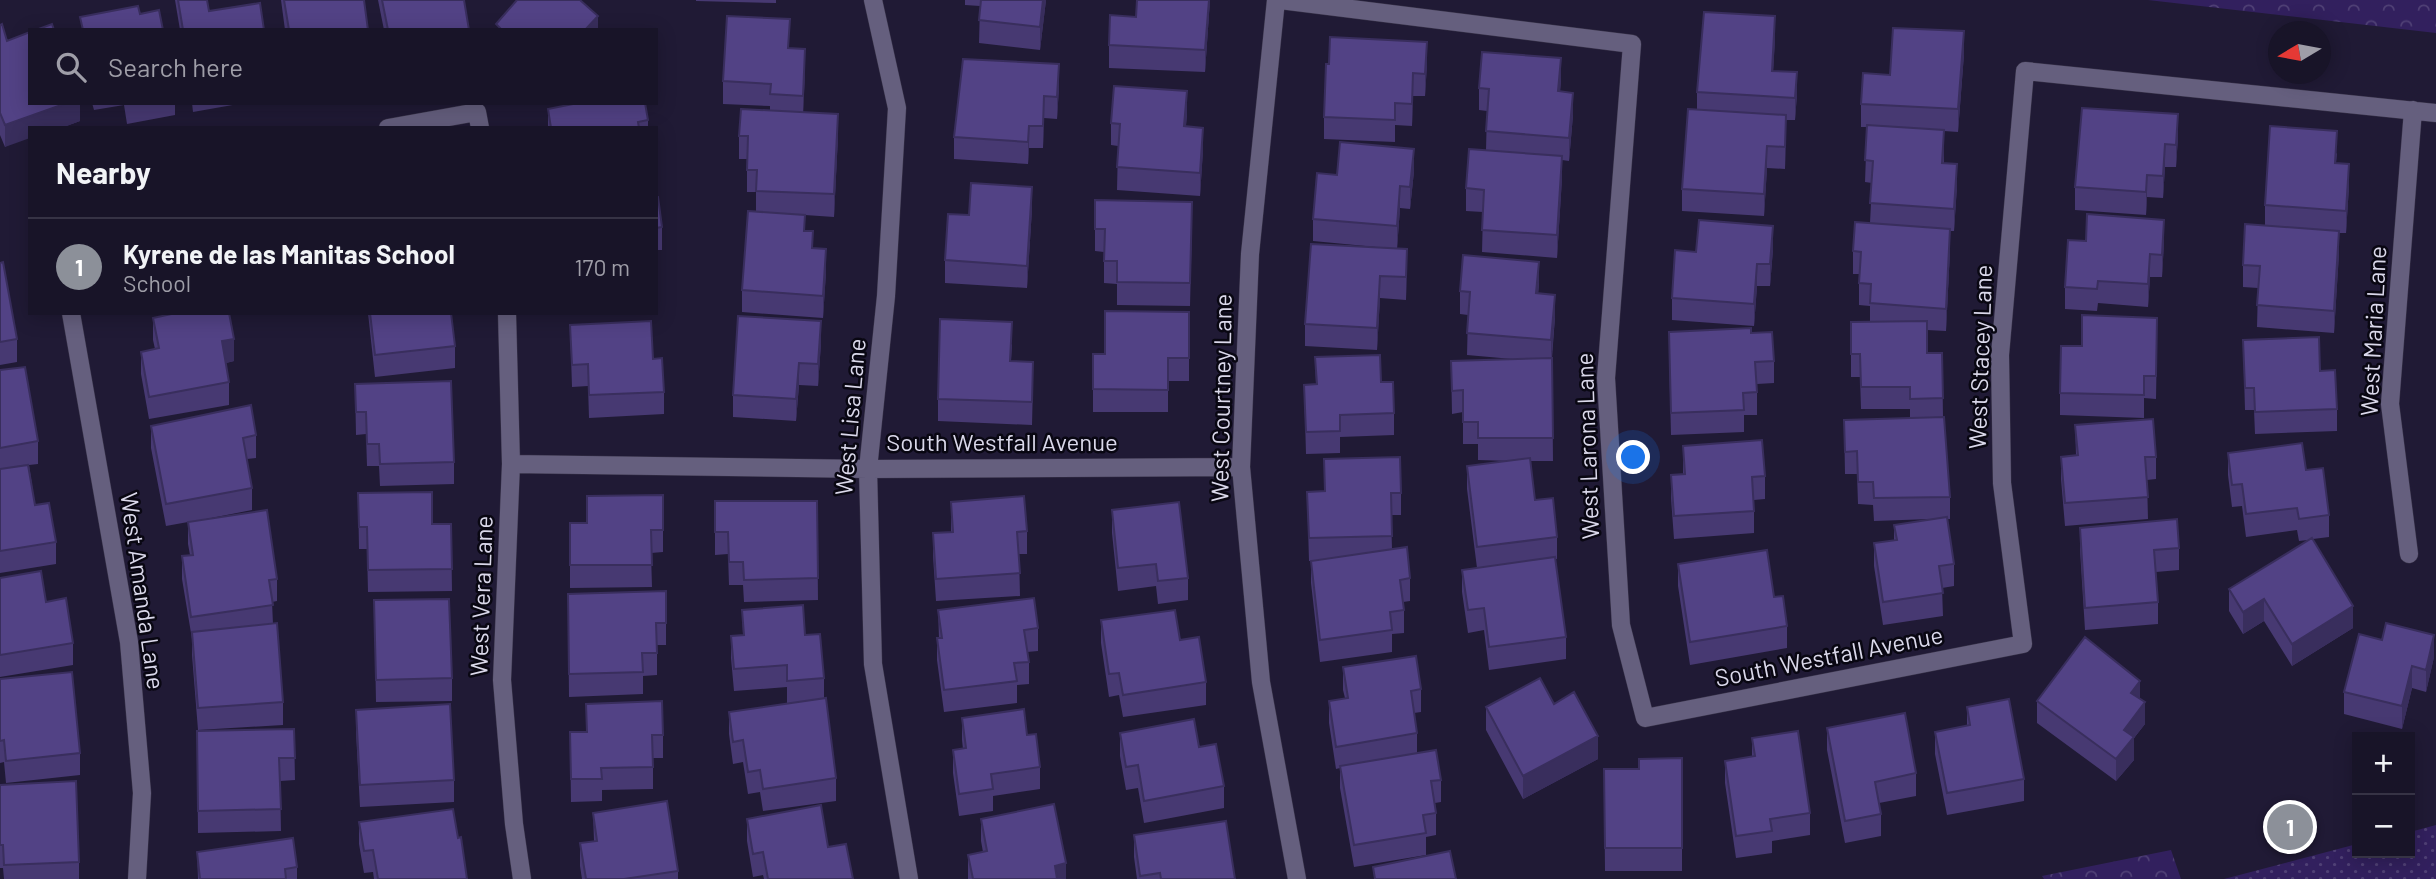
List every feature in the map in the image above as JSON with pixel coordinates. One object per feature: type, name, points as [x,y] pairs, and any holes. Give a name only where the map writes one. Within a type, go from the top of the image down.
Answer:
[{"type":"street","name":"West Lisa Lane","points":[[873,0],[897,108],[886,296],[867,468],[873,664],[909,879]]},
{"type":"street","name":"West Larona Lane","points":[[1278,0],[1632,44],[1606,377],[1621,625],[1644,718]]},
{"type":"street","name":"West Courtney Lane","points":[[1278,0],[1250,254],[1241,467],[1261,682],[1297,879]]},
{"type":"street","name":"West Stacey Lane","points":[[2023,644],[2002,483],[2000,355],[2025,71],[2413,110]]},
{"type":"street","points":[[2413,110],[2436,113]]},
{"type":"street","name":"West Maria Lane","points":[[2409,554],[2390,404],[2413,110]]},
{"type":"street","points":[[411,126],[479,120]]},
{"type":"street","name":"West Amanda Lane","points":[[71,315],[129,642],[142,793],[137,879]]},
{"type":"street","name":"West Vera Lane","points":[[507,315],[511,464],[502,680],[514,824],[523,879]]},
{"type":"street","name":"South Westfall Avenue","points":[[511,464],[867,468],[1241,467]]},
{"type":"street","name":"South Westfall Avenue","points":[[1644,718],[2023,644]]},
{"type":"green space","points":[[2148,0],[2436,0],[2436,33]]},
{"type":"green space","points":[[2436,825],[2436,879],[2224,879],[2352,845],[2352,858],[2415,858],[2415,831]]},
{"type":"green space","points":[[2171,850],[2181,879],[2044,879],[2042,876]]},
{"type":"building","points":[[178,0],[207,0],[209,11],[260,3],[264,28],[183,28]]},
{"type":"building","points":[[284,0],[364,0],[368,28],[289,28]]},
{"type":"building","points":[[382,0],[464,0],[469,28],[388,28]]},
{"type":"building","points":[[517,0],[580,0],[598,16],[587,28],[500,28],[496,24]]},
{"type":"building","points":[[981,0],[1043,0],[1040,27],[979,20]]},
{"type":"building","points":[[1137,0],[1209,0],[1205,50],[1109,45],[1110,15],[1136,17]]},
{"type":"building","points":[[138,6],[140,14],[159,10],[163,28],[83,28],[80,17]]},
{"type":"building","points":[[1704,12],[1775,16],[1772,71],[1797,72],[1795,98],[1697,92]]},
{"type":"building","points":[[727,16],[790,19],[788,48],[805,49],[803,96],[770,94],[771,84],[723,81]]},
{"type":"building","points":[[2,24],[7,41],[28,33],[28,105],[61,105],[5,125],[0,113]]},
{"type":"building","points":[[1893,28],[1964,31],[1958,109],[1861,104],[1863,73],[1890,75]]},
{"type":"building","points":[[1330,37],[1427,42],[1425,74],[1413,73],[1412,104],[1395,103],[1395,120],[1324,117]]},
{"type":"building","points":[[1482,52],[1561,58],[1558,91],[1573,93],[1569,138],[1486,131],[1489,89],[1479,88]]},
{"type":"building","points":[[963,59],[1059,64],[1057,97],[1044,96],[1043,126],[1029,126],[1028,142],[954,137]]},
{"type":"building","points":[[1114,86],[1187,91],[1184,126],[1203,128],[1200,173],[1117,167],[1120,124],[1111,123]]},
{"type":"building","points":[[568,105],[645,105],[648,120],[638,122],[639,126],[551,126],[548,109]]},
{"type":"building","points":[[2082,108],[2178,114],[2176,145],[2165,144],[2163,176],[2147,175],[2146,192],[2075,187]]},
{"type":"building","points":[[741,109],[838,114],[834,194],[756,191],[757,170],[747,170],[748,136],[739,136]]},
{"type":"building","points":[[1688,109],[1786,115],[1785,147],[1767,146],[1764,194],[1682,189]]},
{"type":"building","points":[[1867,125],[1944,130],[1942,163],[1957,164],[1954,209],[1870,203],[1873,161],[1865,160]]},
{"type":"building","points":[[2270,126],[2337,131],[2335,163],[2349,164],[2346,211],[2265,205]]},
{"type":"building","points":[[1340,142],[1414,149],[1410,187],[1400,186],[1397,226],[1313,219],[1317,173],[1337,175]]},
{"type":"building","points":[[1469,149],[1562,156],[1557,235],[1482,230],[1484,190],[1466,188]]},
{"type":"building","points":[[971,183],[1032,187],[1027,266],[945,260],[948,214],[969,215]]},
{"type":"building","points":[[658,197],[662,227],[658,228]]},
{"type":"building","points":[[1095,200],[1192,202],[1190,283],[1117,282],[1117,261],[1104,261],[1105,229],[1095,229]]},
{"type":"building","points":[[748,211],[805,215],[804,231],[813,231],[812,248],[826,249],[823,296],[742,290]]},
{"type":"building","points":[[2087,214],[2164,220],[2162,255],[2150,254],[2148,284],[2098,281],[2097,289],[2065,287],[2068,240],[2086,241]]},
{"type":"building","points":[[1699,220],[1773,226],[1770,264],[1757,264],[1754,304],[1672,298],[1675,250],[1696,252]]},
{"type":"building","points":[[1855,222],[1950,229],[1946,309],[1870,303],[1871,284],[1859,283],[1861,252],[1853,251]]},
{"type":"building","points":[[2245,224],[2339,231],[2334,311],[2257,305],[2260,266],[2243,265]]},
{"type":"building","points":[[1311,244],[1407,249],[1406,277],[1380,276],[1377,328],[1305,324]]},
{"type":"building","points":[[1463,255],[1539,262],[1536,293],[1555,295],[1551,340],[1467,333],[1470,292],[1460,291]]},
{"type":"building","points":[[3,262],[17,339],[0,342],[0,263]]},
{"type":"building","points":[[1105,311],[1189,312],[1189,358],[1168,358],[1168,390],[1093,389],[1093,354],[1105,354]]},
{"type":"building","points":[[167,315],[229,315],[234,339],[222,341],[229,382],[149,397],[141,352],[159,348],[153,318]]},
{"type":"building","points":[[370,315],[451,315],[455,346],[375,355]]},
{"type":"building","points":[[2082,315],[2157,318],[2156,376],[2144,376],[2144,395],[2060,393],[2061,346],[2082,346]]},
{"type":"building","points":[[738,316],[821,321],[818,364],[799,363],[796,399],[733,395]]},
{"type":"building","points":[[940,319],[1012,322],[1010,361],[1033,362],[1032,402],[938,399]]},
{"type":"building","points":[[651,321],[653,359],[662,358],[664,392],[589,395],[588,364],[572,365],[570,325]]},
{"type":"building","points":[[1927,321],[1927,353],[1942,353],[1943,398],[1910,399],[1910,387],[1861,387],[1860,354],[1851,354],[1851,322]]},
{"type":"building","points":[[1751,328],[1751,333],[1772,332],[1774,361],[1755,362],[1757,392],[1743,393],[1744,410],[1671,413],[1669,332]]},
{"type":"building","points":[[2319,337],[2320,371],[2335,370],[2337,409],[2255,412],[2254,388],[2245,388],[2243,340]]},
{"type":"building","points":[[1380,355],[1381,382],[1393,382],[1394,413],[1340,415],[1340,431],[1306,432],[1304,385],[1317,384],[1315,357]]},
{"type":"building","points":[[1552,358],[1553,438],[1478,438],[1478,422],[1463,422],[1463,390],[1452,391],[1451,361]]},
{"type":"building","points":[[25,367],[38,441],[0,448],[0,370]]},
{"type":"building","points":[[451,381],[454,462],[380,464],[379,444],[367,444],[366,412],[356,412],[355,384]]},
{"type":"building","points":[[251,405],[256,435],[243,438],[252,488],[166,504],[151,426]]},
{"type":"building","points":[[1944,417],[1950,497],[1874,498],[1873,482],[1858,482],[1857,451],[1845,452],[1844,420]]},
{"type":"building","points":[[2153,419],[2156,457],[2145,457],[2148,497],[2065,503],[2061,457],[2078,455],[2075,425]]},
{"type":"building","points":[[1762,440],[1765,476],[1752,477],[1754,511],[1674,516],[1671,475],[1685,474],[1683,446]]},
{"type":"building","points":[[2302,443],[2306,470],[2323,468],[2329,515],[2299,519],[2297,508],[2246,514],[2242,484],[2232,485],[2228,453]]},
{"type":"building","points":[[1400,457],[1401,493],[1391,493],[1392,536],[1309,538],[1307,492],[1325,491],[1324,459]]},
{"type":"building","points":[[1530,458],[1535,500],[1553,498],[1557,537],[1477,547],[1467,466]]},
{"type":"building","points":[[28,465],[35,505],[49,503],[56,542],[0,551],[0,469]]},
{"type":"building","points":[[432,492],[432,524],[451,524],[452,569],[368,570],[367,527],[359,527],[358,493]]},
{"type":"building","points":[[663,495],[663,530],[651,530],[652,565],[570,565],[570,523],[587,523],[587,496]]},
{"type":"building","points":[[1024,496],[1027,531],[1017,532],[1020,573],[936,579],[933,533],[953,532],[951,502]]},
{"type":"building","points":[[715,501],[817,501],[818,578],[744,580],[743,562],[729,562],[728,532],[715,532]]},
{"type":"building","points":[[1179,502],[1188,578],[1158,581],[1156,564],[1118,568],[1112,510]]},
{"type":"building","points":[[267,510],[277,579],[269,580],[273,605],[191,617],[182,556],[193,555],[188,522]]},
{"type":"building","points":[[1947,517],[1954,564],[1939,566],[1943,593],[1883,602],[1874,543],[1897,540],[1894,525]]},
{"type":"building","points":[[2177,519],[2179,548],[2154,550],[2158,602],[2085,608],[2080,528]]},
{"type":"building","points":[[2312,538],[2353,606],[2292,644],[2264,599],[2243,612],[2229,589]]},
{"type":"building","points":[[1407,547],[1410,578],[1400,580],[1404,610],[1390,612],[1392,630],[1320,640],[1311,561]]},
{"type":"building","points":[[1767,550],[1774,597],[1783,596],[1787,626],[1690,642],[1678,564]]},
{"type":"building","points":[[1555,557],[1566,637],[1489,647],[1484,608],[1468,610],[1462,570]]},
{"type":"building","points":[[41,571],[46,602],[66,598],[73,643],[0,655],[0,578]]},
{"type":"building","points":[[666,591],[666,623],[656,623],[657,653],[642,653],[643,672],[569,674],[568,594]]},
{"type":"building","points":[[1034,598],[1038,628],[1024,630],[1029,662],[1014,663],[1017,681],[944,690],[937,638],[942,638],[938,610]]},
{"type":"building","points":[[449,599],[452,678],[376,680],[374,600]]},
{"type":"building","points":[[803,605],[805,635],[820,634],[824,678],[787,681],[787,665],[734,669],[731,636],[744,635],[742,610]]},
{"type":"building","points":[[1175,610],[1180,640],[1199,637],[1206,682],[1123,695],[1119,673],[1109,674],[1101,620]]},
{"type":"building","points":[[277,623],[283,702],[198,708],[192,632]]},
{"type":"building","points":[[2386,623],[2434,635],[2426,670],[2412,666],[2402,706],[2344,692],[2359,634],[2382,640]]},
{"type":"building","points":[[2085,637],[2140,681],[2131,693],[2145,702],[2124,730],[2134,737],[2116,759],[2037,701]]},
{"type":"building","points":[[1416,656],[1421,689],[1411,691],[1417,733],[1336,747],[1329,701],[1348,698],[1343,667]]},
{"type":"building","points":[[72,672],[80,753],[6,761],[4,740],[0,741],[0,679]]},
{"type":"building","points":[[1540,678],[1554,704],[1574,692],[1598,736],[1523,776],[1486,707]]},
{"type":"building","points":[[826,698],[836,778],[763,789],[760,770],[748,772],[743,740],[733,742],[729,712]]},
{"type":"building","points":[[2009,699],[2024,779],[1947,793],[1935,732],[1970,725],[1967,707]]},
{"type":"building","points":[[662,701],[663,735],[652,735],[653,767],[601,768],[602,779],[571,779],[570,732],[587,732],[586,704]]},
{"type":"building","points":[[450,704],[454,780],[360,785],[356,710]]},
{"type":"building","points":[[1024,709],[1027,735],[1036,734],[1040,767],[991,774],[993,789],[959,794],[953,750],[966,748],[962,718]]},
{"type":"building","points":[[1905,713],[1916,773],[1875,782],[1881,814],[1845,821],[1827,728]]},
{"type":"building","points":[[1194,719],[1199,747],[1216,744],[1224,786],[1144,801],[1138,765],[1126,767],[1120,733]]},
{"type":"building","points":[[294,729],[295,758],[279,758],[281,809],[198,811],[197,731]]},
{"type":"building","points":[[1798,731],[1810,813],[1770,819],[1772,831],[1736,836],[1725,761],[1755,756],[1752,738]]},
{"type":"building","points":[[1436,750],[1441,780],[1431,781],[1436,813],[1423,815],[1426,833],[1354,845],[1340,766]]},
{"type":"building","points":[[1682,758],[1682,848],[1605,848],[1604,769],[1639,769],[1639,759]]},
{"type":"building","points":[[76,781],[79,862],[4,865],[3,845],[0,845],[0,785]]},
{"type":"building","points":[[667,801],[678,871],[624,879],[586,879],[580,843],[597,841],[593,813]]},
{"type":"building","points":[[1054,804],[1066,863],[1055,866],[1057,879],[973,879],[968,855],[987,851],[981,819]]},
{"type":"building","points":[[821,805],[828,847],[846,844],[853,879],[768,879],[763,852],[753,854],[747,819]]},
{"type":"building","points":[[453,809],[458,838],[461,837],[467,879],[378,879],[373,850],[364,851],[359,822]]},
{"type":"building","points":[[1226,821],[1235,879],[1161,879],[1160,873],[1140,876],[1134,835]]},
{"type":"building","points":[[293,838],[297,867],[285,869],[286,879],[200,879],[197,852]]},
{"type":"building","points":[[1450,851],[1456,879],[1375,879],[1373,867]]},
{"type":"place","name":"Kyrene de las Manitas School","points":[[2290,827]]}]
